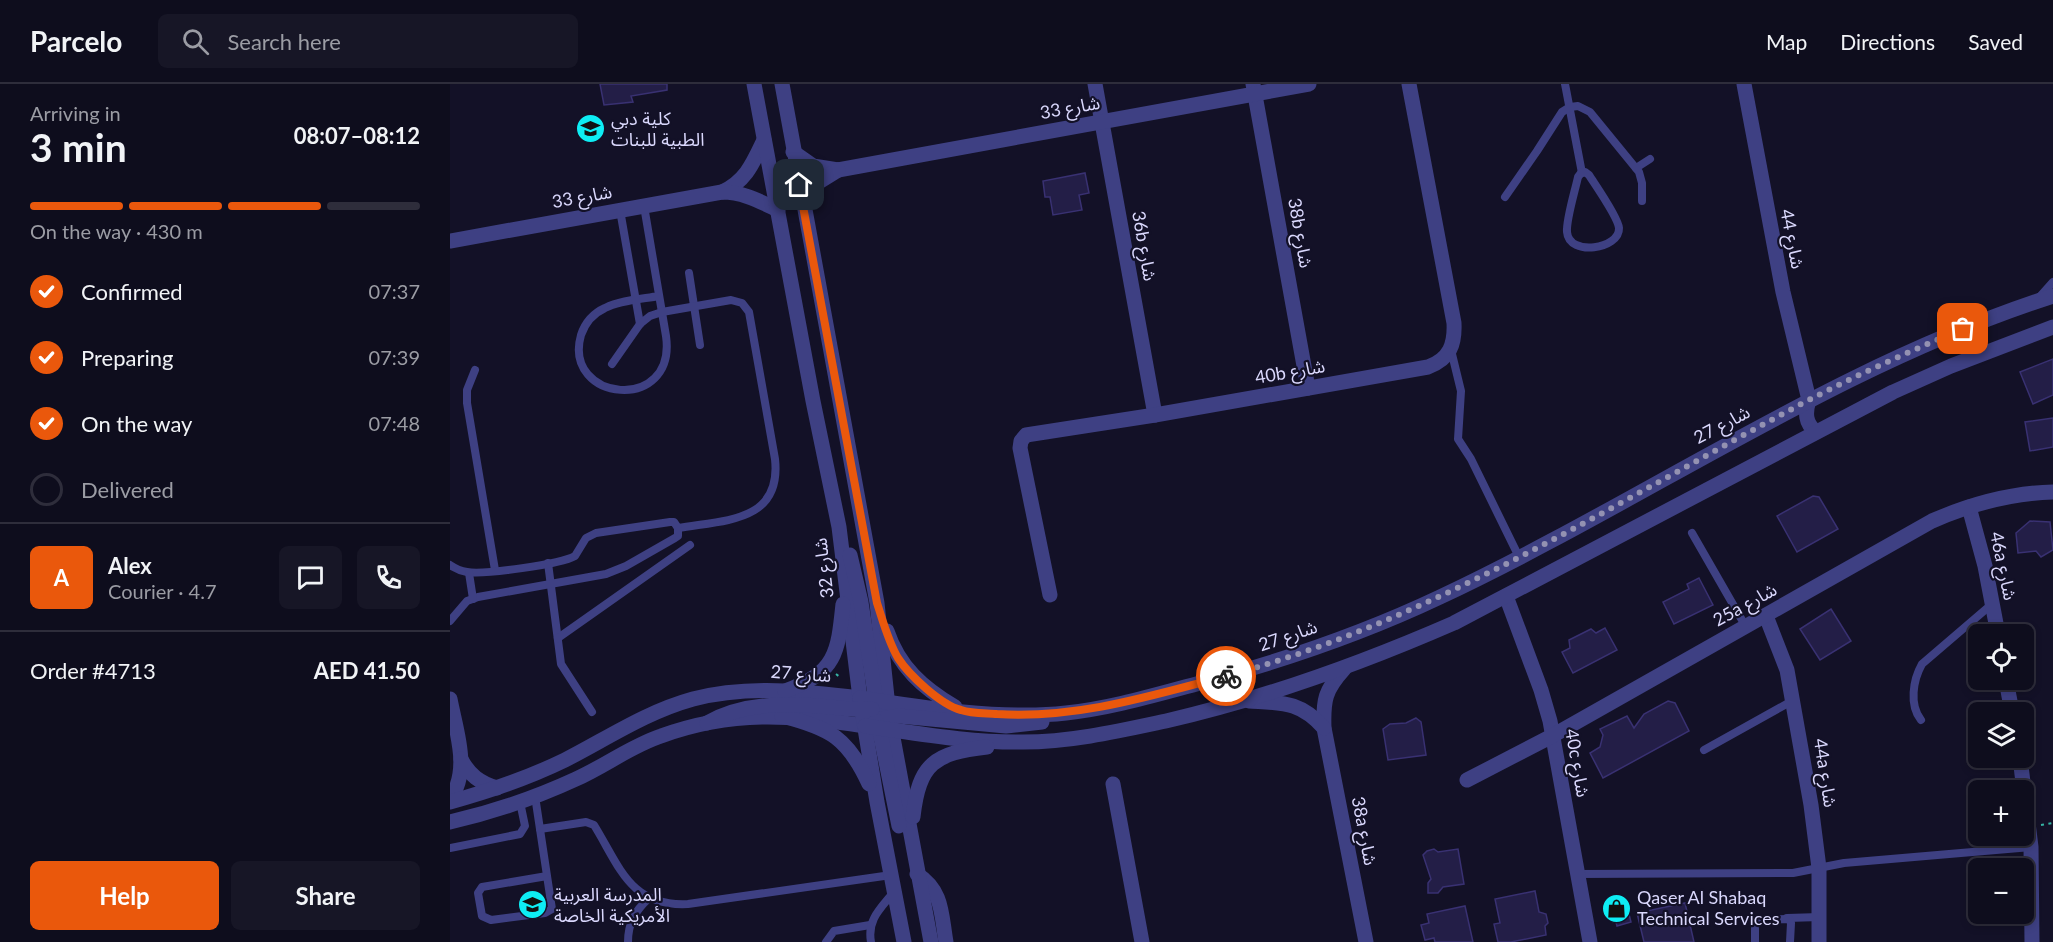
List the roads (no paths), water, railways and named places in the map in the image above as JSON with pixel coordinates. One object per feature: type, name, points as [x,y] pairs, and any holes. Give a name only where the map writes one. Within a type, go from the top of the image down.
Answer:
[{"type":"street","name":"شارع 32","points":[[754,84],[839,527],[845,580],[876,714],[911,838],[931,942]]},
{"type":"street","name":"شارع 32","points":[[782,84],[877,603],[877,802],[904,942]]},
{"type":"street","name":"36b شارع","points":[[1095,84],[1155,415]]},
{"type":"street","name":"شارع 33","points":[[794,152],[813,166],[838,170],[1102,122],[1254,89],[1309,84]]},
{"type":"street","points":[[1409,84],[1454,322],[1454,342],[1451,350]]},
{"type":"street","name":"شارع 44","points":[[1744,84],[1782,291],[1809,400],[1807,421],[1816,432]]},
{"type":"street","name":"38b شارع","points":[[1254,89],[1308,388]]},
{"type":"street","name":"شارع 33","points":[[450,241],[722,192],[733,187],[749,171],[764,140]]},
{"type":"street","name":"شارع 33","points":[[802,201],[817,183],[838,170]]},
{"type":"street","name":"شارع 33","points":[[722,192],[742,194],[778,210]]},
{"type":"street","name":"شارع 27","points":[[450,822],[535,796],[577,779],[639,744],[662,735],[707,723],[757,717],[782,716],[823,720],[876,714],[960,710],[1020,715],[1064,713],[1149,698],[1316,648],[1378,625],[1438,598],[1519,557],[1809,400],[1927,344],[2053,296]]},
{"type":"street","name":"شارع 27","points":[[450,801],[524,778],[567,759],[635,721],[663,709],[693,699],[723,693],[754,690],[785,691],[980,740],[1023,742],[1103,734],[1197,714],[1244,701],[1344,669],[1454,624],[1893,392],[1951,366],[2053,327]]},
{"type":"street","name":"40b شارع","points":[[1050,595],[1020,448],[1021,441],[1030,434],[1155,415],[1428,367],[1437,364],[1451,350]]},
{"type":"street","name":"25a شارع","points":[[1467,780],[1552,736],[1923,526],[1969,507],[2016,495],[2053,492]]},
{"type":"street","name":"46a شارع","points":[[1969,507],[1996,624]]},
{"type":"street","points":[[839,527],[859,592],[873,673],[876,714],[902,840],[917,874],[932,885],[938,897],[946,942]]},
{"type":"street","points":[[785,691],[816,677],[833,658],[839,638],[845,580]]},
{"type":"street","name":"40c شارع","points":[[1506,596],[1546,705],[1590,942]]},
{"type":"street","points":[[877,603],[898,659],[923,686],[960,710]]},
{"type":"street","name":"44a شارع","points":[[1766,615],[1783,658],[1811,805],[1819,868],[1819,942]]},
{"type":"street","name":"38a شارع","points":[[1344,669],[1327,692],[1323,708],[1324,728],[1366,942]]},
{"type":"street","points":[[450,699],[461,759],[460,778],[450,801]]},
{"type":"street","points":[[1244,701],[1269,701],[1294,706],[1315,718],[1324,728]]},
{"type":"street","points":[[707,723],[737,710],[768,706],[811,705],[876,714],[1006,726],[1036,723],[1064,713]]},
{"type":"street","points":[[782,716],[825,729],[844,744],[861,766],[877,802]]},
{"type":"street","points":[[911,838],[915,795],[924,774],[934,762],[947,754],[960,750],[1023,742]]},
{"type":"street","points":[[461,759],[472,775],[497,788]]},
{"type":"street","points":[[2021,768],[2031,847],[2032,942]]},
{"type":"street","points":[[1113,784],[1142,942]]},
{"type":"lane","points":[[1565,84],[1582,173]]},
{"type":"lane","points":[[1504,197],[1562,112],[1570,107],[1578,106],[1590,112],[1636,168],[1642,183],[1642,201]]},
{"type":"lane","points":[[1636,168],[1650,159]]},
{"type":"lane","points":[[1582,173],[1589,175],[1618,225],[1618,235],[1611,243],[1582,248],[1573,243],[1567,235],[1578,177],[1582,173]]},
{"type":"lane","points":[[644,206],[662,312],[667,346],[662,368],[656,377],[638,389],[627,391],[605,387],[588,373],[583,364],[580,353],[582,332],[595,314],[604,308],[659,296]]},
{"type":"lane","points":[[620,210],[640,324]]},
{"type":"lane","points":[[689,273],[700,345]]},
{"type":"lane","points":[[2036,301],[2053,282]]},
{"type":"lane","points":[[612,364],[640,324],[650,316],[731,300],[742,303],[749,312],[776,472],[768,496],[757,510],[741,517],[678,528]]},
{"type":"lane","points":[[1451,350],[1461,391],[1458,439],[1471,459],[1519,557]]},
{"type":"lane","points":[[475,369],[468,390],[467,403],[495,570]]},
{"type":"lane","points":[[450,566],[469,573],[548,563],[575,556],[586,538],[596,533],[670,522],[674,522],[678,528],[678,536],[616,571],[595,577],[472,599],[462,605],[450,621]]},
{"type":"lane","points":[[1692,533],[1746,627]]},
{"type":"lane","points":[[558,638],[690,545]]},
{"type":"lane","points":[[548,563],[559,656],[564,671],[592,712]]},
{"type":"lane","points":[[469,573],[472,599]]},
{"type":"lane","points":[[1921,720],[1915,712],[1913,699],[1917,672],[1922,664],[1992,604]]},
{"type":"lane","points":[[1704,750],[1793,701]]},
{"type":"lane","points":[[535,796],[552,906],[548,912],[491,920],[482,916],[478,893],[482,887],[547,876]]},
{"type":"lane","points":[[450,848],[520,834],[525,826],[520,801]]},
{"type":"lane","points":[[540,829],[586,822],[594,825],[628,882],[638,891],[661,903],[688,904],[891,875]]},
{"type":"lane","points":[[1578,874],[1793,873],[1844,863],[2031,847]]},
{"type":"lane","points":[[872,942],[870,925],[894,892]]},
{"type":"lane","points":[[628,942],[630,922],[649,898]]},
{"type":"lane","points":[[1755,942],[1757,920],[1820,917]]},
{"type":"lane","points":[[1787,918],[1791,922],[1790,942]]},
{"type":"lane","points":[[826,942],[834,931],[870,925]]},
{"type":"place","name":"كلية دبي الطبية للبنات","points":[[590,129]]},
{"type":"place","name":"المدرسة العربية الأمريكية الخاصة","points":[[533,905]]},
{"type":"place","name":"Qaser Al Shabaq Technical Services","points":[[1616,908]]}]
